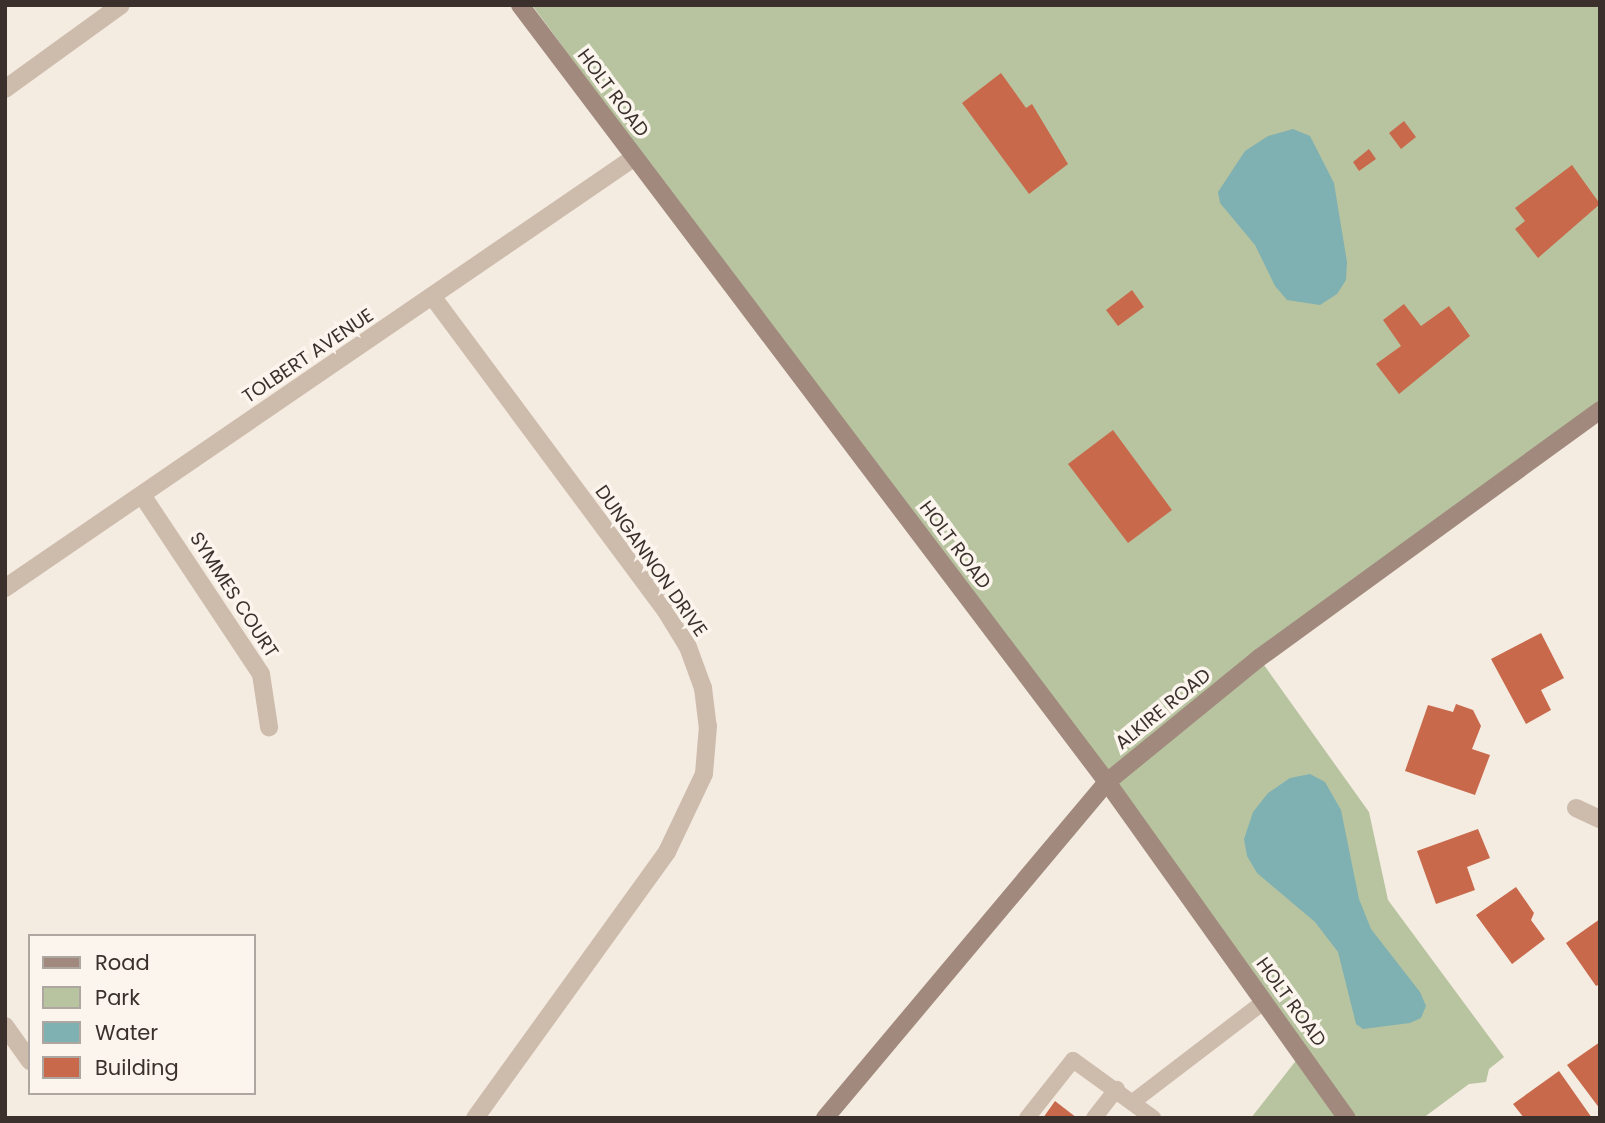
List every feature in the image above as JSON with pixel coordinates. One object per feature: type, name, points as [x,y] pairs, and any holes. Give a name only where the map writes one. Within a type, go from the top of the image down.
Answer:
[{"type":"main road","name":"HOLT ROAD","points":[[520,5],[1107,782],[1347,1118]]},
{"type":"main road","name":"ALKIRE ROAD","points":[[825,1118],[1107,782],[1259,658],[1600,410]]},
{"type":"street","points":[[5,89],[121,5]]},
{"type":"street","name":"TOLBERT AVENUE","points":[[5,588],[635,157]]},
{"type":"street","name":"DUNGANNON DRIVE","points":[[432,296],[666,611],[688,647],[700,678],[708,726],[704,774],[667,852],[475,1118]]},
{"type":"street","name":"SYMMES COURT","points":[[142,495],[261,674],[269,727]]},
{"type":"street","points":[[1576,808],[1600,819]]},
{"type":"street","points":[[5,1026],[28,1058]]},
{"type":"lane","points":[[1134,1101],[1265,1001]]},
{"type":"lane","points":[[1027,1118],[1073,1060],[1134,1101],[1152,1117]]},
{"type":"lane","points":[[1094,1118],[1117,1089]]},
{"type":"green space","points":[[532,5],[1600,5],[1600,410],[1259,658],[1369,812],[1388,900],[1504,1057],[1489,1069],[1486,1082],[1469,1084],[1423,1118],[1251,1118],[1302,1053]]},
{"type":"water","points":[[1293,129],[1310,136],[1334,183],[1347,262],[1346,280],[1337,294],[1320,305],[1287,300],[1275,286],[1255,245],[1220,203],[1218,192],[1245,151],[1268,136]]},
{"type":"water","points":[[1310,774],[1325,782],[1341,810],[1359,899],[1371,929],[1420,992],[1426,1006],[1421,1018],[1410,1023],[1363,1029],[1356,1024],[1338,952],[1315,922],[1257,873],[1247,856],[1244,839],[1253,812],[1268,793],[1290,778]]},
{"type":"building","points":[[1001,73],[1026,108],[1032,104],[1068,164],[1029,194],[962,103]]},
{"type":"building","points":[[1404,121],[1416,137],[1401,149],[1389,133]]},
{"type":"building","points":[[1369,149],[1376,159],[1359,171],[1353,162]]},
{"type":"building","points":[[1572,165],[1600,204],[1538,258],[1515,229],[1525,221],[1515,208]]},
{"type":"building","points":[[1132,290],[1144,307],[1118,326],[1106,310]]},
{"type":"building","points":[[1404,304],[1421,326],[1449,306],[1470,336],[1399,394],[1376,364],[1401,346],[1383,320]]},
{"type":"building","points":[[1113,430],[1172,510],[1128,543],[1068,464]]},
{"type":"building","points":[[1541,633],[1564,678],[1541,690],[1551,710],[1526,724],[1491,659]]},
{"type":"building","points":[[1456,704],[1473,710],[1481,726],[1472,749],[1490,755],[1475,795],[1405,771],[1428,705],[1453,712]]},
{"type":"building","points":[[1478,829],[1490,858],[1467,867],[1475,890],[1436,904],[1417,851]]},
{"type":"building","points":[[1516,887],[1534,913],[1531,920],[1545,939],[1512,964],[1476,915]]},
{"type":"building","points":[[1600,919],[1600,984],[1596,986],[1566,943]]},
{"type":"building","points":[[1600,1042],[1600,1109],[1567,1065]]},
{"type":"building","points":[[1559,1071],[1592,1118],[1524,1118],[1513,1104]]},
{"type":"building","points":[[1055,1101],[1077,1118],[1043,1118]]}]
